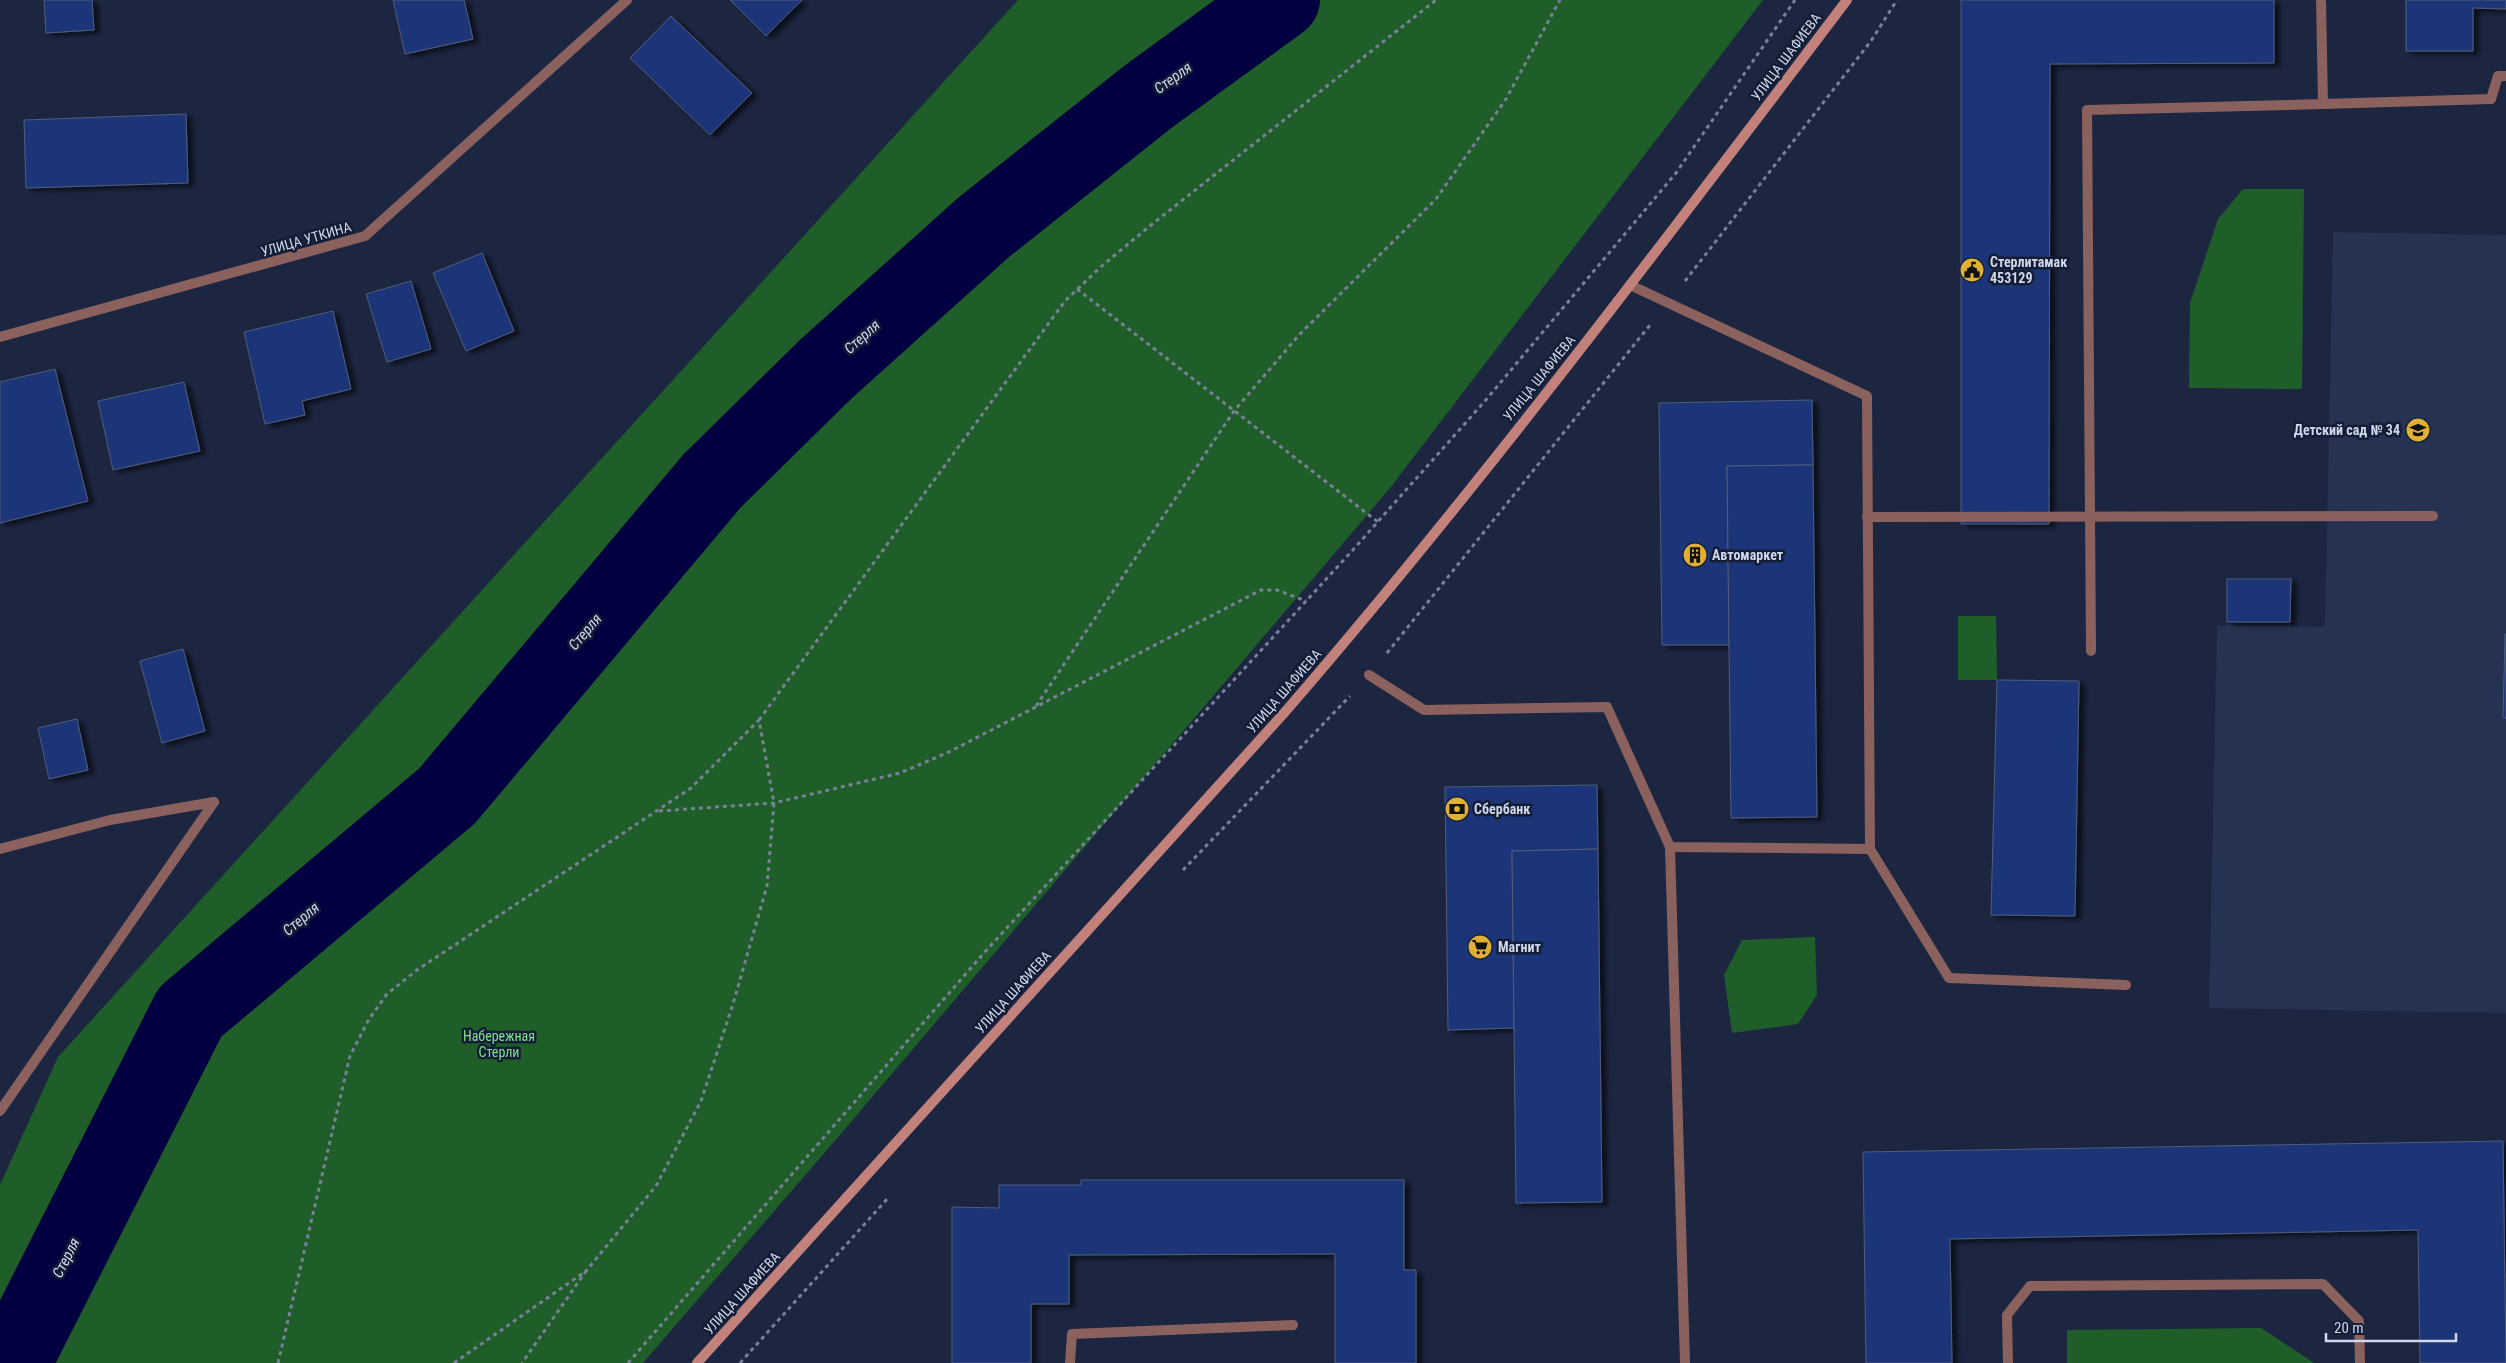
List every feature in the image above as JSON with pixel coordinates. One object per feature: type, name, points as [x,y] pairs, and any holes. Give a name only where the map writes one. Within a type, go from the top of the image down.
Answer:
[{"type":"street","name":"УЛИЦА УТКИНА","points":[[0,337],[365,236],[628,0]]},
{"type":"street","name":"УЛИЦА ШАФИЕВА","points":[[697,1363],[1351,636],[1630,286],[1847,0]]},
{"type":"street","points":[[2321,0],[2323,104]]},
{"type":"street","points":[[2091,651],[2087,110],[2491,99],[2498,76],[2506,76]]},
{"type":"street","points":[[1630,286],[1867,396],[1870,849],[1949,978],[2126,985]]},
{"type":"street","points":[[1867,517],[2433,516]]},
{"type":"street","points":[[1369,675],[1424,710],[1607,707],[1670,847],[1685,1363]]},
{"type":"street","points":[[0,849],[110,820],[214,802],[0,1111]]},
{"type":"street","points":[[1670,847],[1870,849]]},
{"type":"street","points":[[2008,1363],[2007,1315],[2030,1286],[2323,1284],[2359,1321],[2360,1363]]},
{"type":"street","points":[[1070,1363],[1072,1334],[1293,1325]]},
{"type":"path","points":[[278,1363],[350,1056],[369,1019],[387,994],[417,970],[659,811],[690,788],[759,720],[1065,301],[1151,225],[1436,0]]},
{"type":"path","points":[[1036,706],[1234,411],[1299,335],[1436,199],[1506,99],[1560,0]]},
{"type":"path","points":[[628,1363],[983,954],[1378,522],[1485,401],[1676,173],[1795,0]]},
{"type":"path","points":[[1077,290],[1378,522]]},
{"type":"path","points":[[659,811],[774,802],[900,773],[949,752],[1261,590],[1278,590],[1306,601]]},
{"type":"path","points":[[522,1363],[586,1271],[656,1186],[701,1101],[733,1004],[767,886],[774,802],[759,720]]},
{"type":"path","points":[[454,1363],[586,1271]]},
{"type":"shaded area","name":"Детский сад № 34","points":[[2333,232],[2506,235],[2506,1013],[2209,1008],[2217,625],[2325,627]]},
{"type":"green space","name":"Набережная Стерли","points":[[1018,0],[1763,0],[1390,488],[839,1136],[643,1363],[0,1363],[0,1185],[58,1057]]},
{"type":"green space","points":[[2243,189],[2304,189],[2302,389],[2189,388],[2190,303],[2218,219]]},
{"type":"green space","points":[[1958,616],[1996,616],[1997,680],[1958,680]]},
{"type":"green space","points":[[1815,937],[1817,995],[1798,1024],[1732,1033],[1724,975],[1742,940]]},
{"type":"green space","points":[[2261,1328],[2314,1363],[2067,1363],[2067,1330]]},
{"type":"building","points":[[44,0],[92,0],[94,30],[46,33]]},
{"type":"building","points":[[393,0],[464,0],[473,39],[405,54]]},
{"type":"building","points":[[730,0],[802,0],[766,36]]},
{"type":"building","points":[[1961,0],[2274,0],[2274,63],[2050,64],[2049,524],[1961,524]]},
{"type":"building","points":[[2406,0],[2506,0],[2506,9],[2473,8],[2473,51],[2406,51]]},
{"type":"building","points":[[671,16],[752,93],[710,135],[630,58]]},
{"type":"building","points":[[186,114],[188,183],[26,188],[24,120]]},
{"type":"building","points":[[482,253],[514,331],[466,351],[433,273]]},
{"type":"building","points":[[411,281],[431,349],[387,362],[366,294]]},
{"type":"building","points":[[333,311],[351,389],[302,401],[305,415],[265,424],[244,332]]},
{"type":"building","points":[[55,369],[88,501],[0,523],[0,382]]},
{"type":"building","points":[[184,382],[200,451],[113,470],[98,401]]},
{"type":"building","name":"Автомаркет","points":[[1812,400],[1813,465],[1727,466],[1729,645],[1662,645],[1659,403]]},
{"type":"building","points":[[1813,465],[1817,817],[1731,818],[1727,466]]},
{"type":"building","points":[[2227,579],[2291,579],[2290,622],[2227,622]]},
{"type":"building","points":[[2505,634],[2506,718],[2503,718]]},
{"type":"building","points":[[183,649],[205,731],[162,743],[140,661]]},
{"type":"building","points":[[1997,680],[2079,681],[2075,916],[1991,915]]},
{"type":"building","points":[[77,719],[88,770],[49,779],[38,728]]},
{"type":"building","name":"Магнит","points":[[1597,785],[1598,849],[1512,851],[1514,1028],[1448,1030],[1445,787]]},
{"type":"building","points":[[1598,849],[1602,1202],[1516,1203],[1512,851]]},
{"type":"building","points":[[2503,1141],[2506,1363],[2420,1363],[2418,1230],[1950,1239],[1952,1363],[1866,1363],[1863,1152]]},
{"type":"building","points":[[1081,1180],[1404,1180],[1404,1270],[1416,1270],[1416,1363],[1335,1363],[1335,1254],[1069,1255],[1069,1304],[1031,1304],[1031,1363],[952,1363],[952,1207],[999,1208],[999,1185],[1081,1185]]},
{"type":"waterway","name":"Стерля","points":[[12,1363],[190,1012],[447,796],[712,481],[826,369],[984,227],[1149,96],[1281,0]]},
{"type":"place","name":"Стерлитамак 453129","points":[[1972,270]]},
{"type":"place","name":"Детский сад № 34","points":[[2418,430]]},
{"type":"place","name":"Автомаркет","points":[[1695,555]]},
{"type":"place","name":"Сбербанк","points":[[1457,809]]},
{"type":"place","name":"Магнит","points":[[1480,947]]}]
